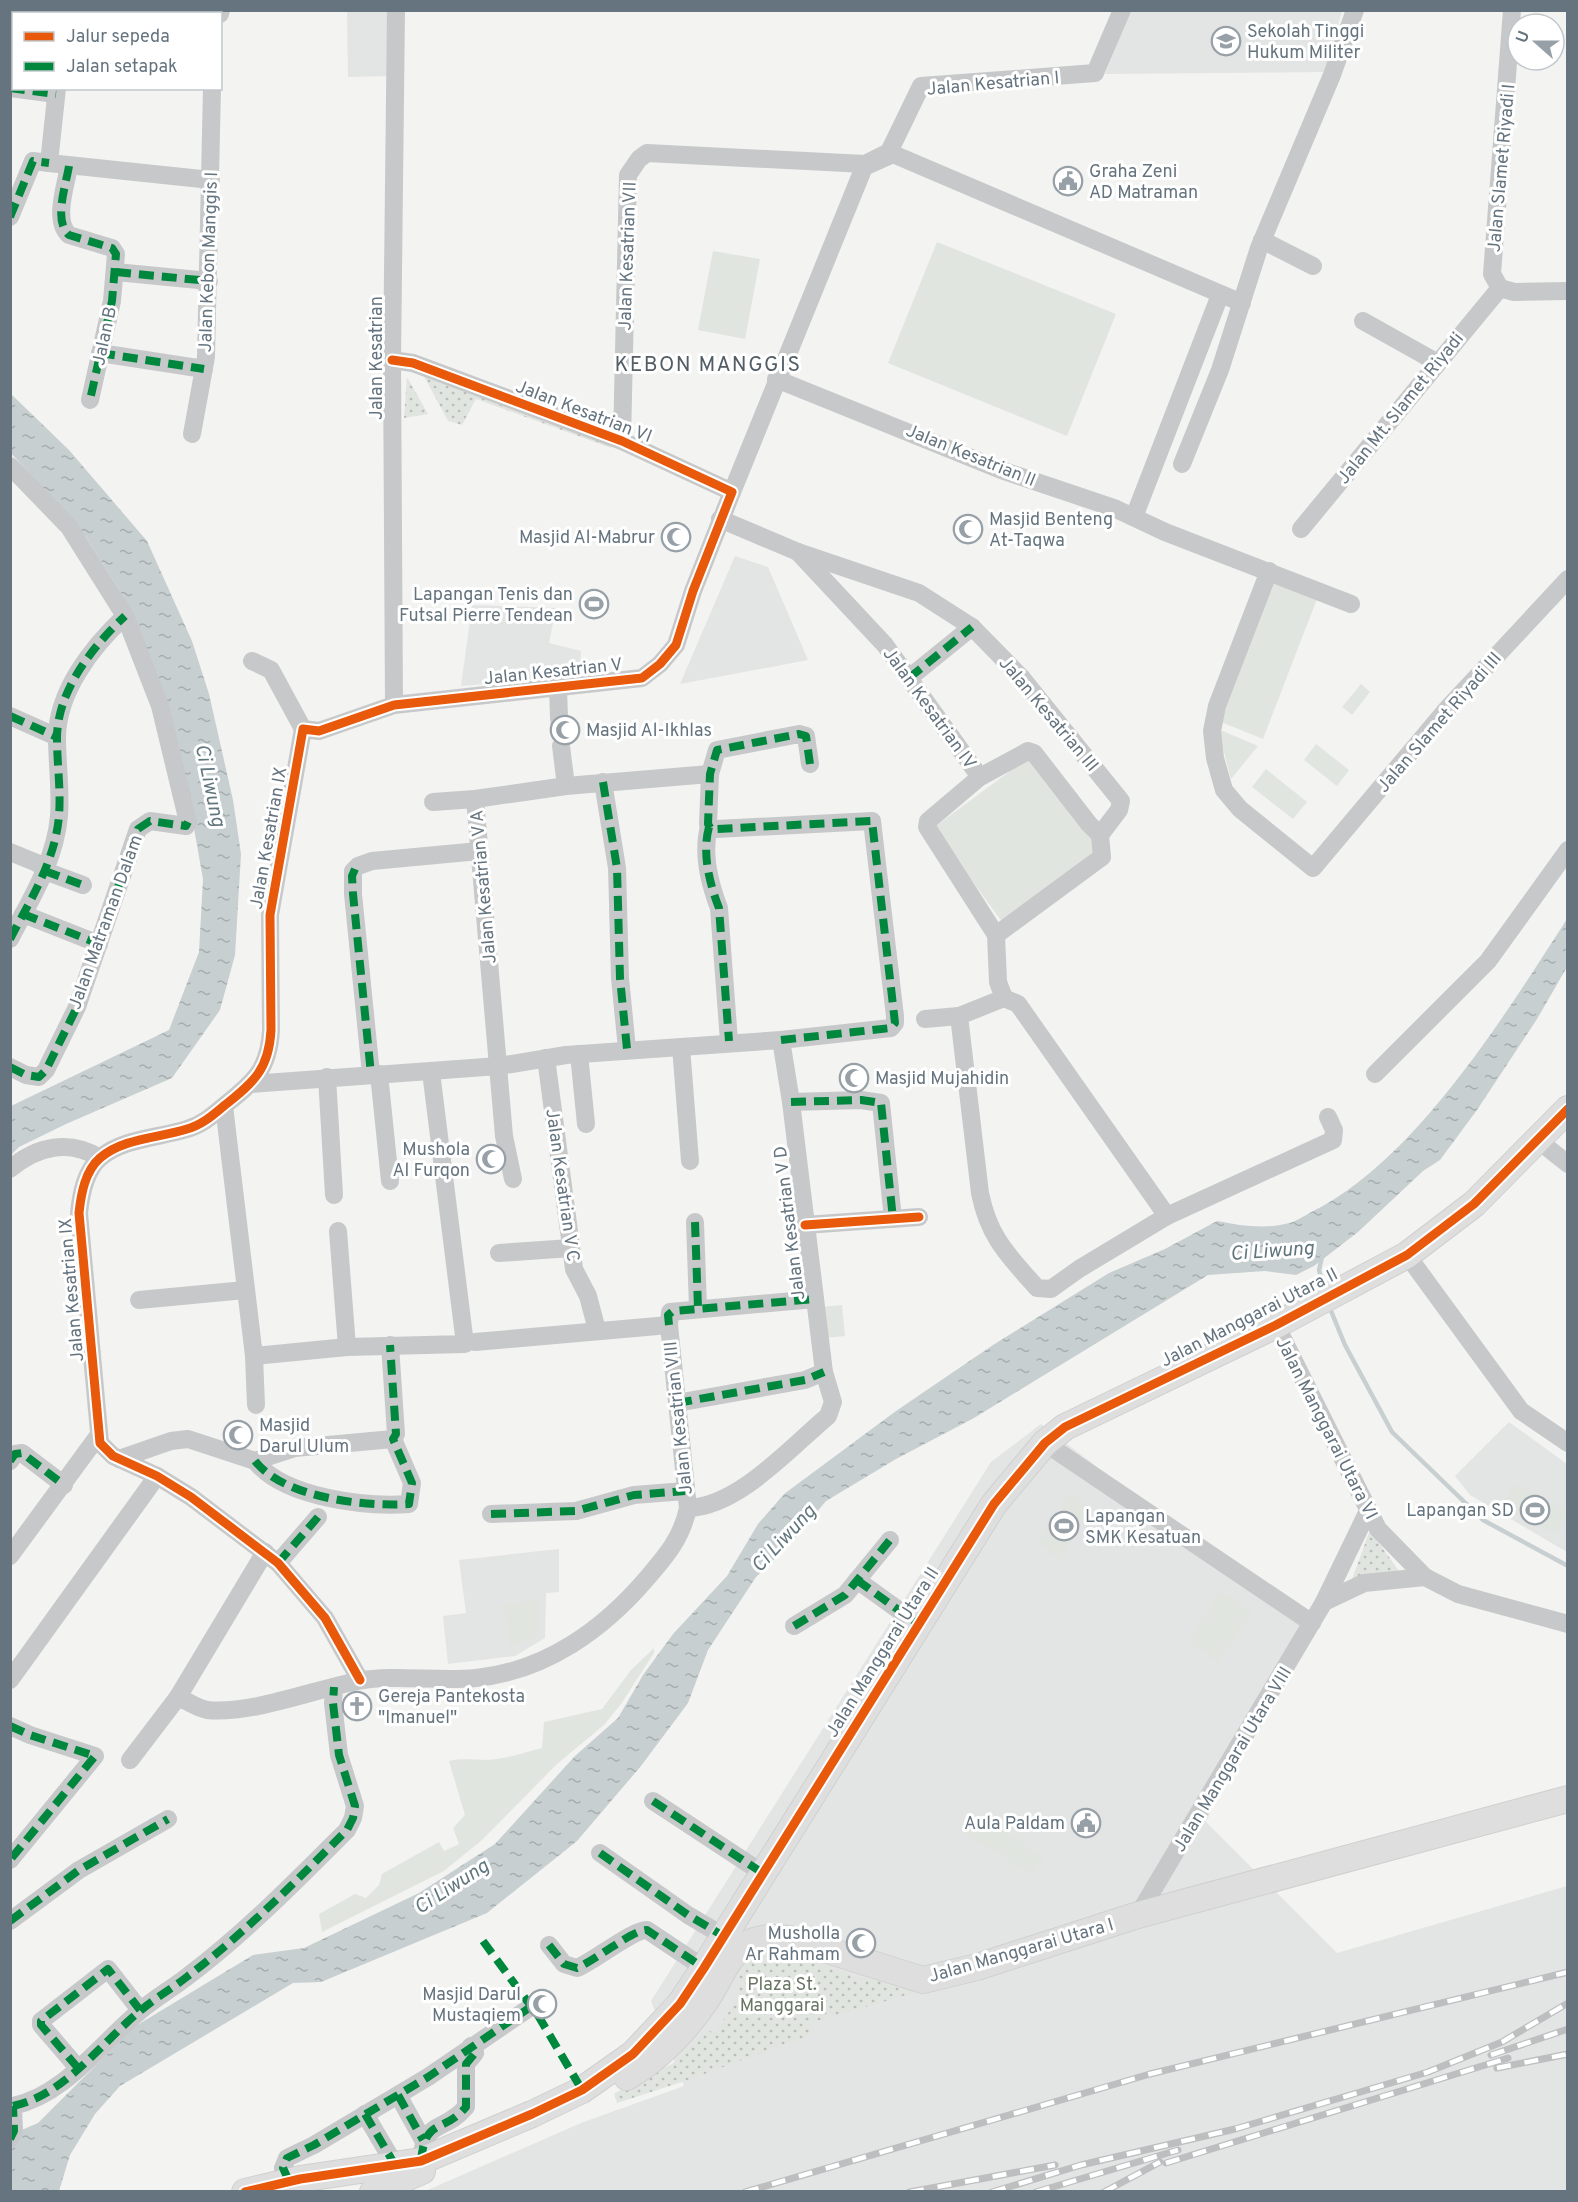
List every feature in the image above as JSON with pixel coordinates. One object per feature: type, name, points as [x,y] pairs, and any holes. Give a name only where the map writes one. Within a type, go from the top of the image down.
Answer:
[{"type":"street","name":"Jalan Kesatrian","points":[[394,705],[392,360],[396,10]]},
{"type":"street","name":"Jalan Kesatrian I","points":[[864,166],[889,152],[921,86],[1095,73],[1122,10]]},
{"type":"street","points":[[1182,464],[1220,370],[1262,240],[1332,75],[1355,10]]},
{"type":"street","name":"Jalan Slamet Riyadi I","points":[[1500,288],[1492,274],[1512,10]]},
{"type":"street","points":[[41,90],[57,91],[49,163]]},
{"type":"street","name":"Jalan Kebon Manggis I","points":[[192,434],[204,369],[209,281],[212,90]]},
{"type":"street","name":"Jalan Kesatrian VII","points":[[622,441],[628,175],[639,159],[647,153],[864,166]]},
{"type":"street","points":[[798,552],[720,519],[864,166],[893,154],[1242,303]]},
{"type":"street","points":[[10,217],[33,161],[211,180]]},
{"type":"street","name":"Jalan B","points":[[69,166],[61,216],[64,231],[69,235],[112,248],[116,254],[116,272],[90,399]]},
{"type":"street","points":[[1262,240],[1313,266]]},
{"type":"street","points":[[116,272],[209,281]]},
{"type":"street","points":[[1500,288],[1514,292],[1568,291]]},
{"type":"street","name":"Jalan Mt. Slamet Riyadi","points":[[1301,529],[1500,288]]},
{"type":"street","points":[[1134,517],[1220,295]]},
{"type":"street","points":[[1363,321],[1438,363]]},
{"type":"street","points":[[100,353],[204,369]]},
{"type":"street","name":"Jalan Kesatrian VI","points":[[392,360],[413,363],[622,441],[732,492]]},
{"type":"street","name":"Jalan Kesatrian II","points":[[776,379],[1001,470],[1134,517],[1165,532],[1351,604]]},
{"type":"street","name":"Jalan Matraman Dalam","points":[[10,466],[69,527],[125,616],[160,706],[188,822],[186,826],[150,821],[138,829],[76,1007],[46,1070],[39,1077],[33,1077],[10,1067]]},
{"type":"street","name":"Jalan Kesatrian V","points":[[394,705],[642,678],[660,664],[676,645],[720,519]]},
{"type":"street","name":"Jalan Kesatrian III","points":[[798,552],[919,593],[972,627],[1021,678],[1121,801],[1119,810],[1100,835],[1103,853],[1100,859],[996,935]]},
{"type":"street","name":"Jalan Kesatrian IV","points":[[798,552],[885,645],[980,777],[928,821],[927,827],[996,935]]},
{"type":"street","name":"Jalan Slamet Riyadi III","points":[[1269,571],[1217,706],[1212,731],[1215,758],[1224,790],[1240,809],[1313,868],[1446,710],[1568,579]]},
{"type":"street","points":[[10,939],[45,870],[59,816],[57,737],[63,704],[86,660],[103,636],[125,616]]},
{"type":"street","points":[[909,678],[972,627]]},
{"type":"street","points":[[252,661],[271,670],[303,729],[319,731],[394,705]]},
{"type":"street","points":[[558,688],[559,717]]},
{"type":"street","points":[[10,716],[57,737]]},
{"type":"street","name":"Jalan Kesatrian IX","points":[[98,1436],[97,1393],[79,1213],[84,1185],[100,1158],[118,1146],[197,1125],[251,1084],[263,1067],[271,1045],[270,915],[303,729]]},
{"type":"street","points":[[729,1041],[718,908],[712,890],[705,846],[709,827],[707,809],[710,774],[717,750],[799,734],[806,736],[810,764]]},
{"type":"street","points":[[561,746],[566,786]]},
{"type":"street","points":[[980,777],[1028,751],[1034,753],[1100,835]]},
{"type":"street","name":"Jalan Kesatrian V A","points":[[513,1179],[504,1136],[475,799],[603,782],[710,774]]},
{"type":"street","points":[[603,782],[616,868],[620,978],[627,1049]]},
{"type":"street","points":[[432,801],[475,799]]},
{"type":"street","points":[[251,1084],[327,1077],[431,1072],[499,1066],[627,1049],[681,1047],[729,1041],[781,1040],[891,1028],[895,1023],[872,822],[716,829],[709,827]]},
{"type":"street","points":[[1375,1074],[1488,961],[1568,850]]},
{"type":"street","points":[[390,1181],[353,894],[353,871],[358,866],[372,861],[479,851]]},
{"type":"street","points":[[10,852],[37,862],[45,870],[83,885]]},
{"type":"street","points":[[23,914],[99,944]]},
{"type":"street","points":[[996,935],[998,982],[1004,998]]},
{"type":"street","points":[[925,1019],[959,1016],[1004,998],[1018,1004],[1167,1216]]},
{"type":"street","points":[[959,1016],[983,1211],[994,1239],[1037,1288],[1051,1290],[1078,1269],[1167,1216],[1333,1140],[1334,1130],[1328,1117]]},
{"type":"street","name":"Jalan Kesatrian V D","points":[[491,1514],[576,1511],[634,1495],[686,1499],[710,1505],[734,1494],[828,1416],[833,1402],[824,1372],[791,1102],[781,1040]]},
{"type":"street","points":[[681,1047],[690,1161]]},
{"type":"street","points":[[579,1054],[586,1124]]},
{"type":"street","name":"Jalan Kesatrian V C","points":[[546,1058],[574,1269],[588,1296],[597,1330]]},
{"type":"street","points":[[254,1356],[347,1347],[465,1344],[431,1072]]},
{"type":"street","points":[[327,1077],[334,1195]]},
{"type":"street","points":[[791,1102],[861,1100],[881,1103],[893,1219]]},
{"type":"street","points":[[224,1106],[254,1356],[256,1405]]},
{"type":"street","name":"Jalan Manggarai Utara II","points":[[249,2191],[289,2181],[395,2165],[422,2151],[532,2114],[582,2090],[633,2054],[680,2004],[725,1937],[994,1504],[1045,1443],[1065,1427],[1276,1325],[1407,1255],[1474,1204],[1539,1141],[1568,1108]]},
{"type":"street","points":[[1539,1141],[1568,1164]]},
{"type":"street","points":[[10,1168],[51,1147],[81,1148],[100,1158]]},
{"type":"street","points":[[805,1225],[919,1217]]},
{"type":"street","points":[[695,1222],[698,1308]]},
{"type":"street","points":[[338,1231],[347,1347]]},
{"type":"street","points":[[499,1253],[571,1248]]},
{"type":"street","points":[[1407,1255],[1521,1412],[1568,1443]]},
{"type":"street","points":[[139,1300],[245,1290]]},
{"type":"street","name":"Jalan Kesatrian VIII","points":[[178,1697],[197,1707],[223,1709],[249,1706],[360,1680],[478,1678],[516,1670],[559,1653],[611,1618],[673,1548],[684,1527],[686,1499],[669,1325],[670,1312],[815,1299]]},
{"type":"street","name":"Jalan Kesatrian VIII","points":[[597,1330],[669,1325]]},
{"type":"street","name":"Jalan Manggarai Utara VI","points":[[1276,1325],[1367,1513],[1378,1529],[1425,1577],[1458,1594],[1568,1624]]},
{"type":"street","points":[[475,1342],[597,1330]]},
{"type":"street","points":[[390,1345],[396,1434],[393,1439]]},
{"type":"street","points":[[677,1403],[805,1380],[824,1372]]},
{"type":"street","points":[[98,1436],[102,1447],[119,1459],[157,1476],[191,1497],[271,1558],[325,1618],[360,1680]]},
{"type":"street","points":[[10,1557],[98,1436]]},
{"type":"street","points":[[255,1461],[295,1448],[393,1439]]},
{"type":"street","points":[[119,1459],[171,1441],[196,1440],[255,1461],[261,1469],[282,1482],[322,1497],[385,1505],[409,1504],[412,1483],[393,1439]]},
{"type":"street","points":[[1045,1443],[1312,1623]]},
{"type":"street","points":[[10,1461],[15,1454],[22,1453],[64,1485]]},
{"type":"street","points":[[10,1680],[157,1476]]},
{"type":"street","name":"Jalan Manggarai Utara VIII","points":[[1138,1915],[1324,1602],[1367,1513]]},
{"type":"street","points":[[130,1760],[178,1697],[271,1558],[318,1517]]},
{"type":"street","points":[[794,1626],[840,1600],[890,1540]]},
{"type":"street","points":[[1324,1602],[1364,1583],[1425,1577]]},
{"type":"street","points":[[857,1580],[918,1624]]},
{"type":"street","points":[[10,2139],[14,2131],[12,2106],[28,2103],[45,2094],[78,2068],[140,2010],[215,1954],[347,1830],[353,1818],[355,1806],[339,1755],[334,1687]]},
{"type":"street","points":[[10,1726],[30,1735],[95,1756],[10,1860]]},
{"type":"street","name":"Jalan Manggarai Utara I","points":[[373,2192],[562,2114],[640,2069],[664,2050],[693,2019],[736,1952],[754,1940],[778,1937],[795,1940],[923,1980],[977,1967],[1138,1915],[1568,1799]]},
{"type":"street","points":[[653,1801],[764,1874]]},
{"type":"street","points":[[10,1921],[79,1870],[168,1819]]},
{"type":"street","points":[[600,1853],[688,1915],[725,1937]]},
{"type":"street","points":[[549,1945],[564,1964],[578,1968],[609,1952],[638,1930],[647,1930],[704,1968]]},
{"type":"street","points":[[78,2068],[41,2025],[41,2021],[108,1970],[140,2010]]},
{"type":"street","points":[[289,2181],[283,2168],[287,2158],[314,2145],[398,2095],[532,2006]]},
{"type":"street","points":[[422,2151],[426,2134],[461,2113],[466,2107],[466,2064],[475,2053],[471,2046]]},
{"type":"street","points":[[398,2095],[422,2151]]},
{"type":"street","points":[[365,2114],[395,2165]]},
{"type":"shaded area","points":[[347,11],[389,11],[390,76],[348,77]]},
{"type":"shaded area","name":"Sekolah Tinggi Hukum Militer","points":[[1131,11],[1342,11],[1325,72],[1105,74]]},
{"type":"shaded area","points":[[735,556],[768,567],[808,660],[680,684]]},
{"type":"shaded area","points":[[472,605],[556,608],[549,643],[581,651],[580,676],[461,686]]},
{"type":"shaded area","points":[[1509,1422],[1567,1464],[1567,1552],[1470,1495],[1455,1476]]},
{"type":"shaded area","points":[[1041,1424],[1301,1623],[1206,1822],[1337,1953],[1567,1886],[1567,2191],[423,2192],[581,2123],[684,2086],[651,2001],[991,1462]]},
{"type":"shaded area","points":[[559,1549],[559,1592],[546,1593],[545,1638],[515,1656],[448,1664],[443,1616],[466,1613],[459,1560]]},
{"type":"green space","points":[[937,242],[1116,314],[1067,436],[888,363]]},
{"type":"green space","points":[[713,251],[760,259],[745,339],[698,330]]},
{"type":"green space","points":[[420,369],[614,439],[611,448],[476,399],[462,425],[448,421]]},
{"type":"green space","points":[[407,377],[428,414],[404,418]]},
{"type":"green space","points":[[1270,580],[1317,599],[1263,739],[1216,720]]},
{"type":"green space","points":[[1361,684],[1370,692],[1352,715],[1342,707]]},
{"type":"green space","points":[[1218,729],[1258,746],[1231,779]]},
{"type":"green space","points":[[1316,744],[1349,770],[1337,786],[1304,760]]},
{"type":"green space","points":[[1032,755],[1102,850],[1003,923],[933,828]]},
{"type":"green space","points":[[1266,769],[1307,802],[1293,819],[1252,787]]},
{"type":"green space","points":[[842,1305],[845,1336],[824,1338],[821,1307]]},
{"type":"green space","name":"Lapangan SD","points":[[1513,1484],[1567,1512],[1557,1535],[1502,1507]]},
{"type":"green space","name":"Lapangan SMK Kesatuan","points":[[1070,1494],[1092,1509],[1059,1559],[1037,1544]]},
{"type":"green space","points":[[1370,1530],[1401,1574],[1352,1579]]},
{"type":"green space","points":[[1221,1591],[1252,1612],[1218,1662],[1188,1642]]},
{"type":"green space","points":[[539,1599],[539,1636],[510,1647],[504,1605]]},
{"type":"green space","points":[[654,1648],[654,1653],[621,1704],[604,1725],[557,1764],[482,1840],[444,1871],[322,1932],[319,1914],[355,1894],[366,1898],[379,1885],[382,1874],[439,1842],[444,1851],[459,1844],[453,1828],[465,1815],[449,1761],[501,1758],[542,1748],[544,1722],[602,1709],[631,1670]]},
{"type":"green space","points":[[972,1813],[1044,1856],[1033,1875],[961,1832]]},
{"type":"green space","name":"Plaza St. Manggarai","points":[[767,1950],[787,1953],[859,1978],[874,1978],[920,1991],[810,2023],[813,2034],[617,2103],[614,2094],[636,2080],[672,2064],[708,2030],[714,2033],[741,1995],[738,1992],[739,1966],[756,1952]]},
{"type":"water","name":"Ci Liwung","points":[[11,394],[69,450],[147,541],[192,641],[209,694],[233,800],[241,854],[235,955],[220,1010],[172,1078],[66,1124],[19,1147],[11,1155],[11,1106],[169,1030],[199,952],[203,879],[185,778],[148,659],[123,596],[86,537],[11,453]]},
{"type":"water","name":"Ci Liwung","points":[[1567,919],[1567,967],[1537,1019],[1477,1110],[1440,1160],[1423,1171],[1358,1232],[1314,1266],[1296,1275],[1265,1271],[1208,1275],[974,1418],[896,1459],[826,1501],[790,1544],[756,1577],[708,1650],[688,1703],[641,1766],[577,1841],[487,1913],[321,1982],[293,1983],[120,2086],[95,2114],[70,2155],[59,2191],[11,2191],[10,2135],[38,2123],[134,2027],[253,1955],[304,1948],[419,1893],[495,1844],[575,1756],[618,1718],[643,1675],[673,1634],[727,1576],[758,1524],[784,1494],[896,1411],[993,1345],[1109,1273],[1165,1249],[1217,1221],[1264,1227],[1293,1222],[1358,1183],[1393,1152],[1459,1078],[1517,996]]},
{"type":"waterway","name":"Ci Liwung","points":[[1322,1257],[1319,1270],[1324,1290]]},
{"type":"waterway","points":[[1329,1306],[1345,1345],[1392,1432],[1483,1520],[1568,1566]]},
{"type":"tunnel","points":[[559,717],[561,746]]},
{"type":"railway","points":[[745,2192],[1150,2074],[1568,1972]]},
{"type":"railway","points":[[992,2192],[1081,2165],[1235,2129],[1428,2072],[1502,2042],[1568,2003]]},
{"type":"railway","points":[[1491,2055],[1568,2029]]},
{"type":"railway","points":[[1497,2068],[1568,2054]]},
{"type":"railway","points":[[1166,2163],[1508,2058]]},
{"type":"railway","points":[[1036,2192],[1178,2150]]},
{"type":"railway","points":[[1104,2192],[1160,2162]]},
{"type":"railway","points":[[910,2192],[1055,2165]]},
{"type":"marked path","points":[[25,90],[56,94]]},
{"type":"marked path","points":[[10,217],[33,161],[49,163]]},
{"type":"marked path","points":[[69,166],[61,212],[64,229],[69,235],[112,248],[116,254],[112,301],[90,400]]},
{"type":"marked path","points":[[116,272],[209,281]]},
{"type":"marked path","points":[[100,353],[204,369]]},
{"type":"marked path","points":[[10,939],[41,879],[57,833],[60,796],[57,738],[63,703],[89,655],[125,616]]},
{"type":"marked path","points":[[909,678],[972,627]]},
{"type":"marked path","points":[[10,716],[57,737]]},
{"type":"marked path","points":[[781,1040],[891,1028],[895,1023],[872,821],[716,829],[711,829],[708,824],[710,774],[717,750],[799,734],[806,736],[810,764]]},
{"type":"marked path","points":[[603,782],[617,868],[620,978],[627,1049]]},
{"type":"marked path","points":[[10,1067],[26,1075],[39,1077],[46,1070],[77,1007],[138,829],[150,821],[186,826],[188,822]]},
{"type":"marked path","points":[[709,827],[706,857],[712,888],[719,908],[729,1041]]},
{"type":"marked path","points":[[355,869],[352,876],[353,894],[371,1074]]},
{"type":"marked path","points":[[45,871],[83,885]]},
{"type":"marked path","points":[[23,914],[99,944]]},
{"type":"marked path","points":[[791,1102],[861,1100],[881,1103],[893,1219]]},
{"type":"marked path","points":[[695,1222],[698,1308]]},
{"type":"marked path","points":[[669,1325],[668,1315],[673,1311],[815,1299]]},
{"type":"marked path","points":[[255,1461],[268,1474],[285,1484],[326,1498],[370,1504],[409,1504],[412,1483],[393,1439],[396,1434],[390,1345]]},
{"type":"marked path","points":[[677,1403],[805,1380],[824,1372]]},
{"type":"marked path","points":[[10,1461],[15,1454],[22,1453],[64,1485]]},
{"type":"marked path","points":[[491,1514],[576,1511],[634,1495],[685,1491]]},
{"type":"marked path","points":[[278,1563],[318,1517]]},
{"type":"marked path","points":[[794,1626],[845,1595],[890,1540]]},
{"type":"marked path","points":[[857,1580],[918,1624]]},
{"type":"marked path","points":[[13,2106],[32,2100],[66,2080],[140,2011],[209,1959],[250,1924],[347,1830],[353,1818],[355,1806],[339,1755],[333,1703],[334,1687]]},
{"type":"marked path","points":[[10,1726],[30,1735],[95,1756],[10,1860]]},
{"type":"marked path","points":[[653,1801],[764,1874]]},
{"type":"marked path","points":[[10,1921],[79,1870],[168,1819]]},
{"type":"marked path","points":[[600,1853],[688,1915],[725,1937]]},
{"type":"marked path","points":[[549,1945],[564,1964],[577,1968],[633,1935],[647,1930],[704,1968]]},
{"type":"marked path","points":[[483,1941],[539,2017],[582,2090]]},
{"type":"marked path","points":[[78,2068],[41,2025],[41,2021],[108,1969],[140,2010]]},
{"type":"marked path","points":[[289,2181],[283,2168],[287,2158],[314,2145],[428,2077],[532,2006]]},
{"type":"marked path","points":[[421,2161],[426,2138],[466,2107],[466,2064],[475,2053],[471,2046]]},
{"type":"marked path","points":[[398,2095],[423,2140]]},
{"type":"marked path","points":[[10,2139],[14,2131],[13,2106]]},
{"type":"marked path","points":[[365,2114],[395,2165]]},
{"type":"cycle path","points":[[360,1680],[325,1618],[278,1563],[191,1497],[157,1476],[113,1456],[100,1443],[79,1213],[85,1183],[95,1163],[109,1151],[130,1142],[198,1125],[244,1089],[263,1065],[270,1043],[271,1030],[270,915],[303,729],[319,731],[394,705],[642,678],[660,664],[676,645],[693,591],[732,492],[622,441],[413,363],[392,360]]},
{"type":"cycle path","points":[[245,2192],[300,2179],[421,2161],[582,2090],[633,2054],[680,2004],[994,1504],[1045,1443],[1065,1427],[1276,1325],[1407,1255],[1474,1204],[1568,1109]]},
{"type":"cycle path","points":[[805,1225],[919,1217]]},
{"type":"place","name":"Sekolah Tinggi Hukum Militer","points":[[1226,41]]},
{"type":"place","name":"Graha Zeni AD Matraman","points":[[1068,181]]},
{"type":"place","name":"Masjid Benteng At-Taqwa","points":[[968,529]]},
{"type":"place","name":"Masjid Al-Mabrur","points":[[676,537]]},
{"type":"place","name":"Lapangan Tenis dan Futsal Pierre Tendean","points":[[594,604]]},
{"type":"place","name":"Masjid Al-Ikhlas","points":[[565,730]]},
{"type":"place","name":"Masjid Mujahidin","points":[[854,1078]]},
{"type":"place","name":"Mushola Al Furqon","points":[[491,1159]]},
{"type":"place","name":"Masjid Darul Ulum","points":[[238,1435]]},
{"type":"place","name":"Lapangan SD","points":[[1535,1510]]},
{"type":"place","name":"Lapangan SMK Kesatuan","points":[[1064,1526]]},
{"type":"place","name":"Gereja Pantekosta \"Imanuel\"","points":[[357,1706]]},
{"type":"place","name":"Aula Paldam","points":[[1086,1823]]},
{"type":"place","name":"Musholla Ar Rahmam","points":[[861,1943]]},
{"type":"place","name":"Masjid Darul Mustaqiem","points":[[542,2004]]},
{"type":"district","name":"KEBON MANGGIS","points":[[708,364]]}]
